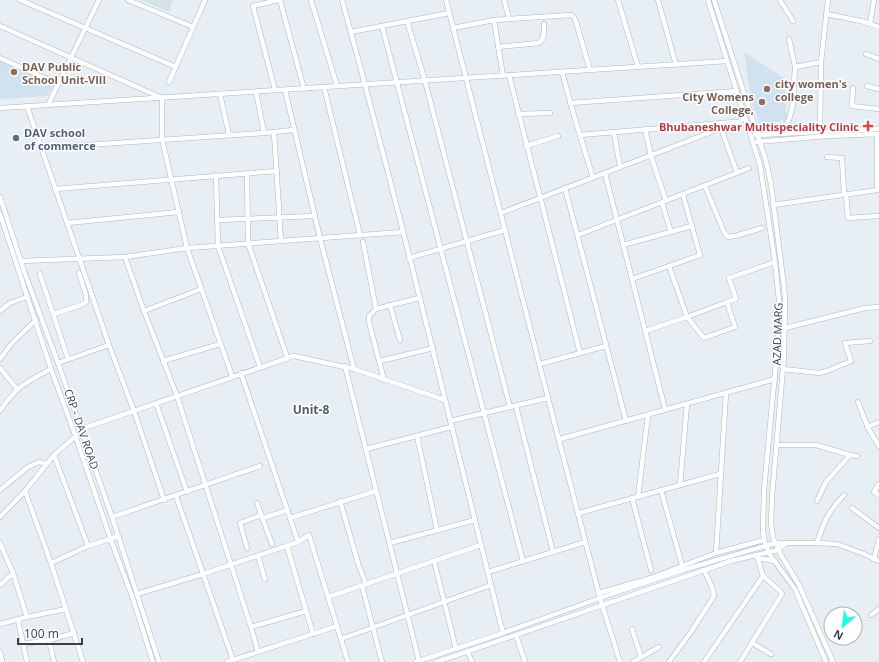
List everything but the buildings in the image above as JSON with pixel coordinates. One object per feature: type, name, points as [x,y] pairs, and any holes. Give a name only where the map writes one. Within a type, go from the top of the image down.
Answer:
[{"type":"street","points":[[20,0],[176,66]]},
{"type":"street","points":[[48,105],[99,0]]},
{"type":"street","points":[[128,0],[193,27]]},
{"type":"street","points":[[169,82],[205,0]]},
{"type":"street","points":[[275,90],[253,6],[279,0],[304,89]]},
{"type":"street","points":[[311,0],[337,86]]},
{"type":"street","points":[[342,0],[366,85],[402,232],[433,348],[444,400],[503,634]]},
{"type":"street","points":[[446,0],[579,513],[585,542],[620,662]]},
{"type":"street","points":[[504,0],[509,18]]},
{"type":"street","points":[[618,0],[638,67]]},
{"type":"street","points":[[658,0],[676,65]]},
{"type":"street","name":"AZAD MARG","points":[[708,0],[745,119],[754,143],[763,179],[779,300],[778,341],[764,490],[764,540],[769,552],[795,589],[826,662]]},
{"type":"street","name":"AZAD MARG","points":[[714,0],[760,142],[767,169],[774,205],[784,287],[785,328],[783,369],[771,523],[778,550],[799,585],[833,662]]},
{"type":"street","points":[[780,0],[793,21]]},
{"type":"street","points":[[820,132],[821,62],[828,0]]},
{"type":"street","points":[[870,24],[874,0]]},
{"type":"street","points":[[351,32],[449,13]]},
{"type":"street","points":[[826,14],[879,27]]},
{"type":"street","points":[[453,28],[509,18],[571,15],[574,17],[576,22],[590,70]]},
{"type":"street","points":[[494,20],[498,47],[518,114],[580,353]]},
{"type":"street","points":[[407,21],[425,81],[510,407]]},
{"type":"street","points":[[498,47],[539,43],[542,41],[544,36],[544,24]]},
{"type":"street","points":[[0,26],[162,98]]},
{"type":"street","points":[[382,26],[522,561]]},
{"type":"street","points":[[780,134],[789,120],[793,104],[796,67],[789,39]]},
{"type":"street","points":[[866,54],[879,59]]},
{"type":"street","points":[[0,58],[58,84]]},
{"type":"street","points":[[0,108],[727,62]]},
{"type":"street","points":[[796,67],[821,62]]},
{"type":"street","points":[[562,72],[593,178]]},
{"type":"street","points":[[867,86],[879,89]]},
{"type":"street","points":[[324,87],[360,235]]},
{"type":"street","points":[[853,88],[852,106],[879,109]]},
{"type":"street","points":[[285,90],[314,216],[354,369]]},
{"type":"street","points":[[570,102],[736,91]]},
{"type":"street","points":[[256,92],[264,133]]},
{"type":"street","points":[[220,94],[229,135]]},
{"type":"street","points":[[162,98],[162,139],[187,248],[232,376]]},
{"type":"street","points":[[27,106],[108,345],[134,411],[164,500]]},
{"type":"street","points":[[518,114],[550,113]]},
{"type":"street","points":[[501,213],[745,119]]},
{"type":"street","points":[[580,135],[740,121]]},
{"type":"street","points":[[721,128],[737,173]]},
{"type":"street","points":[[42,148],[294,130]]},
{"type":"street","points":[[645,130],[671,232]]},
{"type":"street","points":[[751,136],[878,130]]},
{"type":"street","points":[[754,143],[878,130]]},
{"type":"street","points":[[774,205],[877,190],[878,130]]},
{"type":"street","points":[[274,132],[281,241]]},
{"type":"street","points":[[614,132],[620,168]]},
{"type":"street","points":[[526,146],[558,136]]},
{"type":"street","points":[[827,156],[842,158],[848,218],[878,216]]},
{"type":"street","points":[[578,235],[749,168]]},
{"type":"street","points":[[55,189],[171,178],[277,171]]},
{"type":"street","points":[[247,173],[248,243],[287,357]]},
{"type":"street","points":[[605,173],[665,409]]},
{"type":"street","points":[[216,175],[218,246],[260,366]]},
{"type":"street","points":[[705,186],[724,232],[728,237],[762,228]]},
{"type":"street","points":[[565,188],[626,421]]},
{"type":"street","points":[[632,279],[700,255],[683,195]]},
{"type":"street","name":"CRP - DAV ROAD","points":[[0,197],[119,536],[159,662]]},
{"type":"street","points":[[67,223],[179,212]]},
{"type":"street","name":"CRP - DAV ROAD","points":[[0,214],[51,369],[76,436],[110,538],[132,596],[153,662]]},
{"type":"street","points":[[217,220],[314,216]]},
{"type":"street","points":[[623,245],[692,226]]},
{"type":"street","points":[[409,258],[505,230]]},
{"type":"street","points":[[22,261],[79,258],[125,258],[187,248],[402,232]]},
{"type":"street","points":[[363,242],[376,309]]},
{"type":"street","points":[[125,258],[177,396],[258,652]]},
{"type":"street","points":[[645,331],[736,299],[729,278],[775,262]]},
{"type":"street","points":[[669,266],[687,317],[704,338],[735,328],[727,302]]},
{"type":"street","points":[[54,314],[86,302],[86,295],[79,273]]},
{"type":"street","points":[[40,274],[68,359]]},
{"type":"street","points":[[144,311],[201,289]]},
{"type":"street","points":[[0,311],[10,303],[27,297]]},
{"type":"street","points":[[384,380],[369,319],[376,309],[419,298]]},
{"type":"street","points":[[390,305],[400,340]]},
{"type":"street","points":[[785,328],[865,308],[879,307]]},
{"type":"street","points":[[0,360],[12,343],[36,320]]},
{"type":"street","points":[[783,369],[812,372],[827,371],[851,361],[845,343],[870,341]]},
{"type":"street","points":[[163,361],[220,344]]},
{"type":"street","points":[[58,363],[108,345]]},
{"type":"street","points":[[540,364],[606,346]]},
{"type":"street","points":[[380,361],[433,348]]},
{"type":"street","points":[[81,429],[260,366],[294,356],[345,366],[444,400]]},
{"type":"street","points":[[345,366],[390,543],[418,662],[503,634],[716,553],[764,540]]},
{"type":"street","points":[[0,368],[17,389]]},
{"type":"street","points":[[0,411],[9,397],[17,389],[51,369]]},
{"type":"street","points":[[241,373],[298,542]]},
{"type":"street","points":[[560,439],[775,379]]},
{"type":"street","points":[[61,395],[69,393]]},
{"type":"street","points":[[716,553],[726,393]]},
{"type":"street","points":[[450,421],[548,398]]},
{"type":"street","points":[[858,402],[867,427],[879,446]]},
{"type":"street","points":[[156,403],[187,492]]},
{"type":"street","points":[[680,485],[687,404]]},
{"type":"street","points":[[516,406],[553,552]]},
{"type":"street","points":[[648,415],[635,498],[651,570]]},
{"type":"street","points":[[867,427],[879,422]]},
{"type":"street","points":[[366,449],[452,427]]},
{"type":"street","points":[[0,517],[25,491],[54,455],[76,436]]},
{"type":"street","points":[[417,436],[437,530]]},
{"type":"street","points":[[777,445],[816,445],[857,456]]},
{"type":"street","points":[[54,455],[88,546]]},
{"type":"street","points":[[817,501],[826,482],[850,455]]},
{"type":"street","points":[[0,490],[28,466],[40,462],[47,464]]},
{"type":"street","points":[[112,517],[260,466]]},
{"type":"street","points":[[579,513],[720,474]]},
{"type":"street","points":[[879,484],[874,492],[879,495]]},
{"type":"street","points":[[661,490],[682,565]]},
{"type":"street","points":[[25,491],[51,563],[83,662]]},
{"type":"street","points":[[290,518],[340,501],[376,491]]},
{"type":"street","points":[[817,542],[824,522],[832,508],[844,495]]},
{"type":"street","points":[[176,496],[233,660]]},
{"type":"street","points":[[340,501],[364,585],[372,627],[382,662]]},
{"type":"street","points":[[257,503],[272,544]]},
{"type":"street","points":[[852,508],[879,528]]},
{"type":"street","points":[[247,548],[240,523],[288,510]]},
{"type":"street","points":[[390,543],[475,520]]},
{"type":"street","points":[[137,594],[258,556],[298,542],[309,535],[348,662]]},
{"type":"street","points":[[51,563],[88,546],[119,536]]},
{"type":"street","points":[[874,559],[879,539]]},
{"type":"street","points":[[488,572],[585,542]]},
{"type":"street","points":[[600,596],[775,543],[785,544],[817,542],[837,544],[879,561]]},
{"type":"street","points":[[0,543],[27,617]]},
{"type":"street","points":[[437,662],[704,570],[746,557],[778,550],[785,544]]},
{"type":"street","points":[[328,597],[481,545]]},
{"type":"street","points":[[286,546],[313,634]]},
{"type":"street","points":[[258,556],[265,579]]},
{"type":"street","points":[[746,557],[775,561]]},
{"type":"street","points":[[740,662],[782,594],[763,576],[758,559]]},
{"type":"street","points":[[434,561],[456,649]]},
{"type":"street","points":[[669,662],[691,632],[714,596],[712,587],[704,570]]},
{"type":"street","points":[[0,585],[12,573]]},
{"type":"street","points":[[704,662],[763,576]]},
{"type":"street","points":[[341,639],[491,586]]},
{"type":"street","points":[[0,624],[66,609]]},
{"type":"street","points":[[871,615],[879,609]]},
{"type":"street","points":[[251,626],[306,611]]},
{"type":"street","points":[[18,620],[27,662]]},
{"type":"street","points":[[227,662],[337,626]]},
{"type":"street","points":[[632,629],[641,657]]},
{"type":"street","points":[[23,644],[49,640],[74,633]]},
{"type":"street","points":[[516,635],[525,662]]},
{"type":"street","points":[[49,640],[54,662]]},
{"type":"street","points":[[752,643],[771,654]]},
{"type":"street","points":[[633,662],[659,647]]},
{"type":"street","points":[[0,652],[2,662]]},
{"type":"street","points":[[468,652],[472,662]]},
{"type":"shaded area","points":[[141,0],[173,0],[169,12]]},
{"type":"shaded area","name":"city women's college","points":[[744,52],[784,78],[787,120],[760,125],[751,100]]},
{"type":"shaded area","name":"DAV Public School Unit-VIII","points":[[0,60],[55,84],[47,96],[0,99]]},
{"type":"place","name":"DAV Public School Unit-VIII","points":[[14,72]]},
{"type":"place","name":"city women's college","points":[[767,89]]},
{"type":"place","name":"City Womens College,","points":[[762,102]]},
{"type":"place","name":"Bhubaneshwar Multispeciality Clinic","points":[[868,126]]},
{"type":"place","name":"DAV school of commerce","points":[[16,138]]},
{"type":"district","name":"Unit-8","points":[[311,409]]}]
